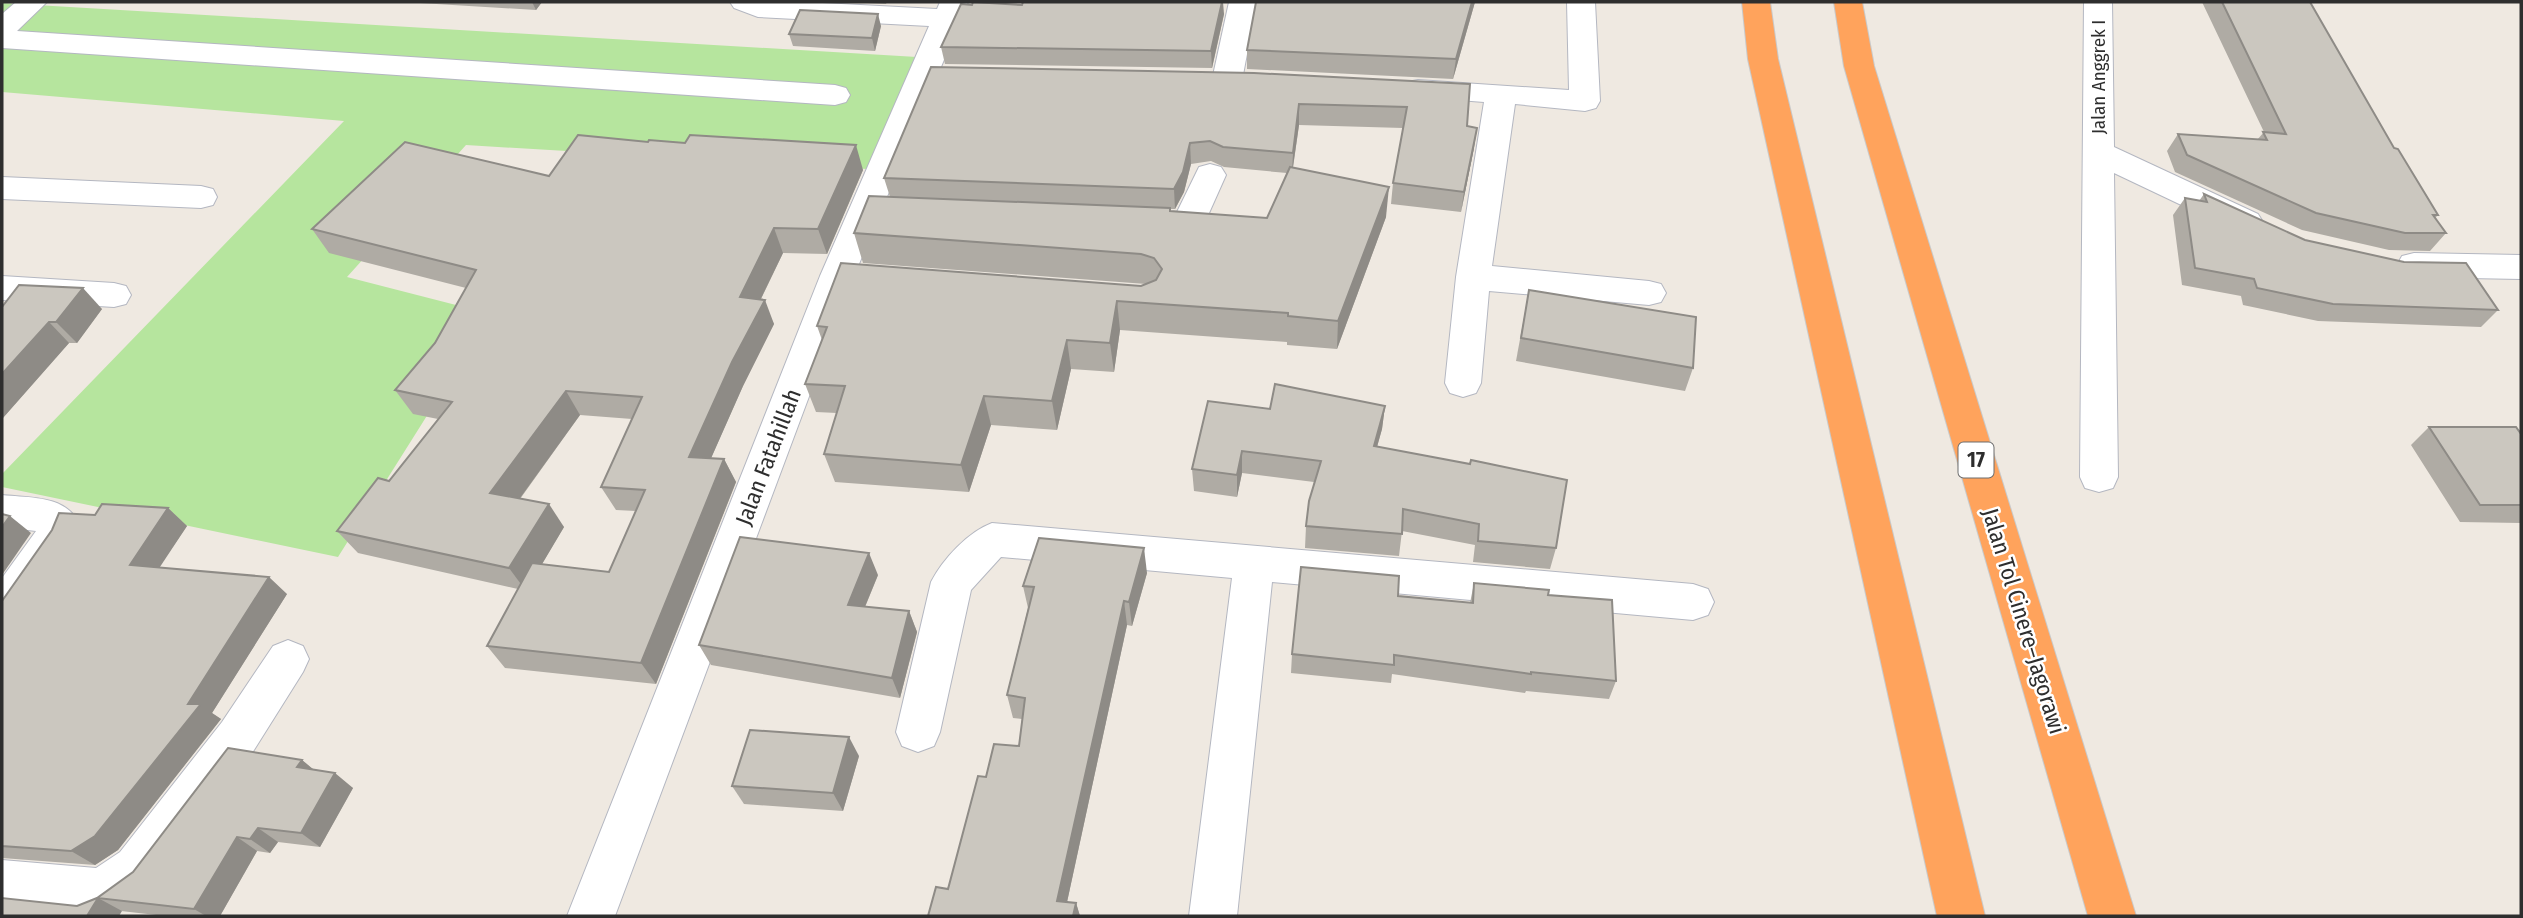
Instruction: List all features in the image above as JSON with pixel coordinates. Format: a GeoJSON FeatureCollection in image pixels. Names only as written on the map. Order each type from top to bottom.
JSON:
{"type":"FeatureCollection","features":[{"type":"Feature","properties":{"kind":"highway"},"geometry":{"type":"LineString","coordinates":[[1756,2],[1763,59],[1961,916]]}},
{"type":"Feature","properties":{"kind":"highway","name":"Jalan Tol Cinere–Jagorawi"},"geometry":{"type":"LineString","coordinates":[[1848,2],[1859,66],[2112,916]]}},
{"type":"Feature","properties":{"kind":"street"},"geometry":{"type":"LineString","coordinates":[[2,29],[33,2]]}},
{"type":"Feature","properties":{"kind":"street"},"geometry":{"type":"LineString","coordinates":[[744,2],[758,8],[951,10]]}},
{"type":"Feature","properties":{"kind":"street"},"geometry":{"type":"LineString","coordinates":[[1227,80],[1242,2]]}},
{"type":"Feature","properties":{"kind":"street"},"geometry":{"type":"LineString","coordinates":[[1391,88],[1500,93],[1585,101],[1581,2]]}},
{"type":"Feature","properties":{"kind":"street","name":"Jalan Anggrek I"},"geometry":{"type":"LineString","coordinates":[[2098,2],[2099,477]]}},
{"type":"Feature","properties":{"kind":"street","name":"Jalan Fatahillah"},"geometry":{"type":"LineString","coordinates":[[591,916],[877,212],[936,76],[951,10]]}},
{"type":"Feature","properties":{"kind":"street"},"geometry":{"type":"LineString","coordinates":[[2,38],[835,95]]}},
{"type":"Feature","properties":{"kind":"street"},"geometry":{"type":"LineString","coordinates":[[1463,383],[1473,277],[1500,93]]}},
{"type":"Feature","properties":{"kind":"street"},"geometry":{"type":"LineString","coordinates":[[2099,153],[2268,232]]}},
{"type":"Feature","properties":{"kind":"street"},"geometry":{"type":"LineString","coordinates":[[1121,223],[1189,223],[1210,175]]}},
{"type":"Feature","properties":{"kind":"street"},"geometry":{"type":"LineString","coordinates":[[2,188],[201,197]]}},
{"type":"Feature","properties":{"kind":"street"},"geometry":{"type":"LineString","coordinates":[[2389,265],[2521,267]]}},
{"type":"Feature","properties":{"kind":"street"},"geometry":{"type":"LineString","coordinates":[[1473,277],[1648,293]]}},
{"type":"Feature","properties":{"kind":"street"},"geometry":{"type":"LineString","coordinates":[[2,288],[114,295]]}},
{"type":"Feature","properties":{"kind":"street"},"geometry":{"type":"LineString","coordinates":[[2,511],[52,517],[60,523],[57,534],[2,611]]}},
{"type":"Feature","properties":{"kind":"street"},"geometry":{"type":"LineString","coordinates":[[918,732],[952,582],[992,540],[1693,602]]}},
{"type":"Feature","properties":{"kind":"street"},"geometry":{"type":"LineString","coordinates":[[1213,916],[1254,562]]}},
{"type":"Feature","properties":{"kind":"street"},"geometry":{"type":"LineString","coordinates":[[2,883],[102,892],[137,868],[237,736],[288,659]]}},
{"type":"Feature","properties":{"kind":"green space"},"geometry":{"type":"Polygon","coordinates":[[[2,3],[917,57],[867,169],[466,145],[347,277],[491,314],[338,557],[2,487],[2,474],[344,121],[2,92],[2,3]]]}},
{"type":"Feature","properties":{"kind":"building"},"geometry":{"type":"Polygon","coordinates":[[[973,2],[1022,5],[1023,2],[1222,2],[1211,51],[941,47],[961,4],[972,5],[973,2]]]}},
{"type":"Feature","properties":{"kind":"building"},"geometry":{"type":"Polygon","coordinates":[[[1256,2],[1472,2],[1456,59],[1247,50],[1256,2]]]}},
{"type":"Feature","properties":{"kind":"building"},"geometry":{"type":"Polygon","coordinates":[[[2222,2],[2310,2],[2394,148],[2398,149],[2438,215],[2433,215],[2446,233],[2405,233],[2316,213],[2187,155],[2178,134],[2267,140],[2263,132],[2286,134],[2222,2]]]}},
{"type":"Feature","properties":{"kind":"building"},"geometry":{"type":"Polygon","coordinates":[[[800,10],[878,14],[872,38],[789,34],[800,10]]]}},
{"type":"Feature","properties":{"kind":"building"},"geometry":{"type":"Polygon","coordinates":[[[931,67],[1254,73],[1470,84],[1467,126],[1477,128],[1464,192],[1393,183],[1407,107],[1299,104],[1293,153],[1223,147],[1210,141],[1190,143],[1183,172],[1174,189],[884,178],[931,67]]]}},
{"type":"Feature","properties":{"kind":"building"},"geometry":{"type":"Polygon","coordinates":[[[578,135],[648,142],[685,143],[690,135],[856,145],[818,229],[774,228],[740,297],[765,300],[732,362],[689,457],[724,459],[641,663],[487,646],[532,563],[609,572],[645,490],[601,487],[642,397],[566,391],[490,493],[549,504],[509,568],[337,531],[378,478],[389,481],[452,402],[395,390],[435,343],[476,270],[312,229],[405,142],[549,176],[578,135]]]}},
{"type":"Feature","properties":{"kind":"building"},"geometry":{"type":"Polygon","coordinates":[[[1290,167],[1389,187],[1338,321],[1288,316],[1288,313],[1117,301],[1110,343],[1067,340],[1052,401],[984,396],[961,465],[824,454],[845,386],[805,384],[827,327],[817,326],[841,263],[1141,286],[1156,280],[1162,269],[1154,258],[1141,254],[854,233],[869,196],[1170,208],[1170,211],[1267,218],[1290,167]]]}},
{"type":"Feature","properties":{"kind":"building"},"geometry":{"type":"Polygon","coordinates":[[[2204,194],[2305,240],[2404,262],[2466,263],[2498,310],[2333,304],[2257,288],[2254,279],[2195,268],[2185,198],[2207,202],[2204,194]]]}},
{"type":"Feature","properties":{"kind":"building"},"geometry":{"type":"Polygon","coordinates":[[[19,285],[83,288],[56,322],[49,322],[2,374],[2,307],[19,285]]]}},
{"type":"Feature","properties":{"kind":"building"},"geometry":{"type":"Polygon","coordinates":[[[1529,290],[1696,317],[1693,368],[1521,338],[1529,290]]]}},
{"type":"Feature","properties":{"kind":"building"},"geometry":{"type":"Polygon","coordinates":[[[1275,384],[1385,406],[1374,446],[1470,464],[1471,460],[1567,480],[1556,548],[1478,541],[1479,524],[1403,509],[1402,534],[1306,526],[1309,501],[1321,461],[1242,451],[1237,475],[1192,469],[1208,401],[1270,409],[1275,384]]]}},
{"type":"Feature","properties":{"kind":"building"},"geometry":{"type":"Polygon","coordinates":[[[2429,427],[2516,427],[2521,434],[2521,505],[2480,505],[2429,427]]]}},
{"type":"Feature","properties":{"kind":"building"},"geometry":{"type":"Polygon","coordinates":[[[102,504],[168,508],[130,565],[269,577],[188,704],[201,704],[95,836],[71,851],[2,846],[2,601],[52,530],[59,513],[95,515],[102,504]]]}},
{"type":"Feature","properties":{"kind":"building"},"geometry":{"type":"Polygon","coordinates":[[[2,514],[10,516],[2,527],[2,514]]]}},
{"type":"Feature","properties":{"kind":"building"},"geometry":{"type":"Polygon","coordinates":[[[740,537],[869,553],[848,605],[909,611],[892,678],[699,645],[740,537]]]}},
{"type":"Feature","properties":{"kind":"building"},"geometry":{"type":"Polygon","coordinates":[[[1039,538],[1144,548],[1129,602],[1124,601],[1057,901],[1076,903],[1073,916],[928,916],[936,887],[948,889],[978,776],[986,777],[994,744],[1019,746],[1025,698],[1007,695],[1034,587],[1023,586],[1039,538]]]}},
{"type":"Feature","properties":{"kind":"building"},"geometry":{"type":"Polygon","coordinates":[[[1301,567],[1399,576],[1398,596],[1473,603],[1474,583],[1549,590],[1548,595],[1612,600],[1616,681],[1531,674],[1394,655],[1394,665],[1292,654],[1301,567]]]}},
{"type":"Feature","properties":{"kind":"building"},"geometry":{"type":"Polygon","coordinates":[[[750,730],[849,737],[833,793],[732,786],[750,730]]]}},
{"type":"Feature","properties":{"kind":"building"},"geometry":{"type":"Polygon","coordinates":[[[228,748],[302,760],[297,767],[335,773],[301,833],[258,828],[250,839],[237,837],[194,909],[98,898],[87,916],[2,916],[2,898],[77,906],[97,898],[133,872],[228,748]]]}}]}
